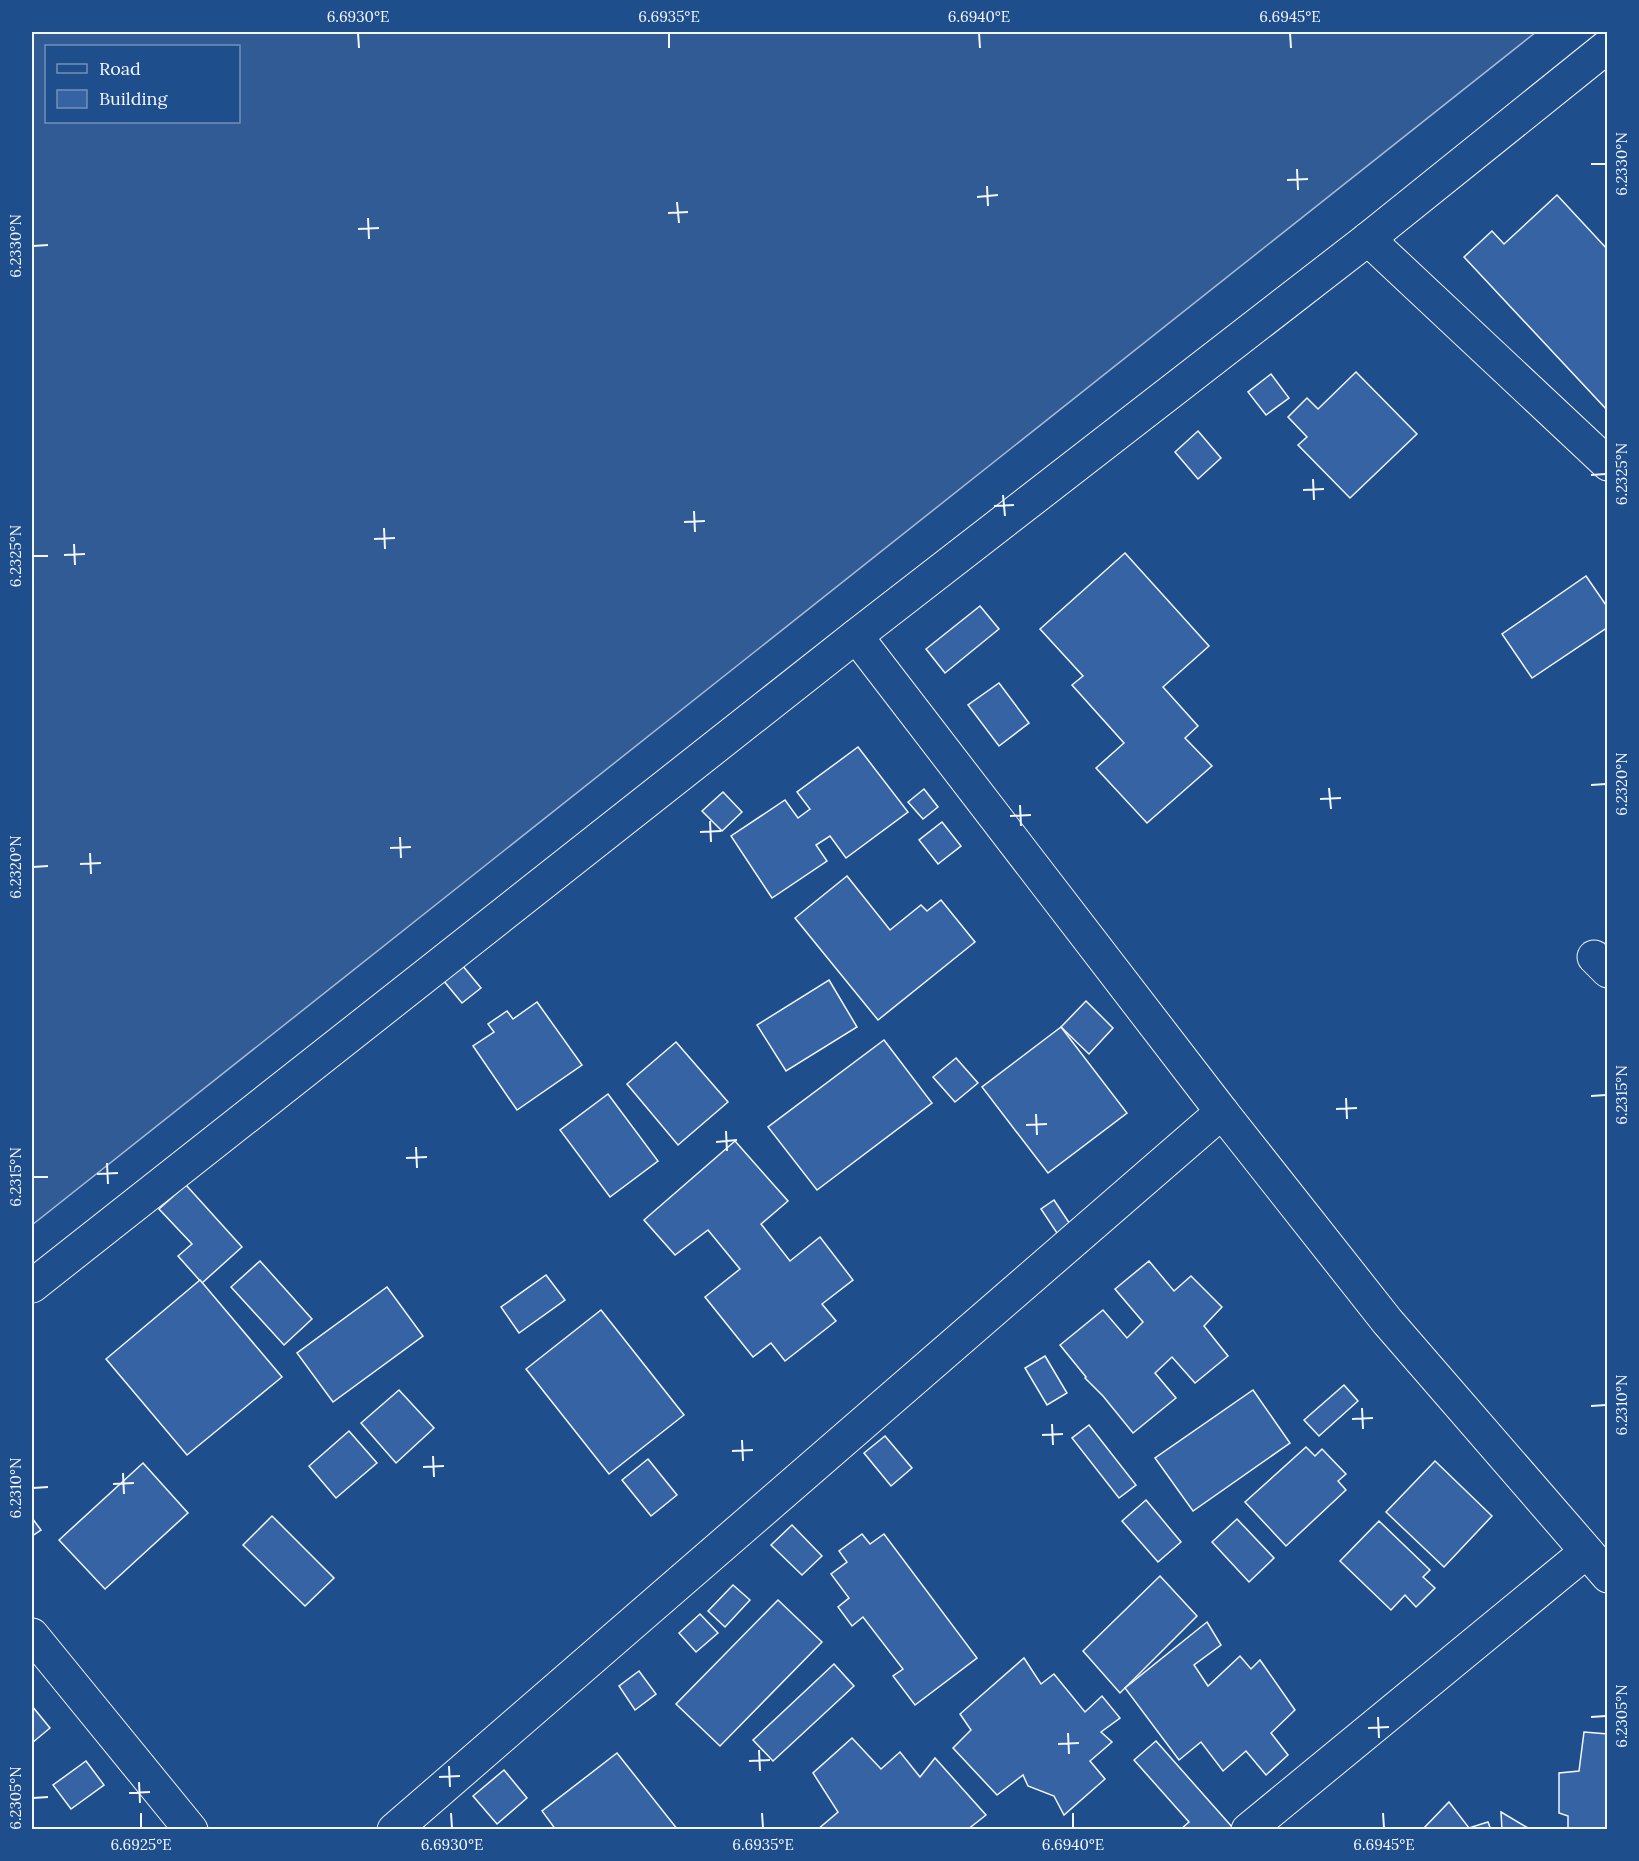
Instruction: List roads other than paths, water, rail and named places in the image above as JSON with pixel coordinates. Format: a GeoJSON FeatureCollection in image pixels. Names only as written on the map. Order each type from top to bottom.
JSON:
{"type":"FeatureCollection","features":[{"type":"Feature","properties":{"kind":"street"},"geometry":{"type":"LineString","coordinates":[[32,1286],[856,636],[1368,239],[1608,46]]}},
{"type":"Feature","properties":{"kind":"street"},"geometry":{"type":"LineString","coordinates":[[1368,239],[1608,464]]}},
{"type":"Feature","properties":{"kind":"street"},"geometry":{"type":"LineString","coordinates":[[856,636],[1222,1112],[1387,1321],[1608,1576]]}},
{"type":"Feature","properties":{"kind":"street"},"geometry":{"type":"LineString","coordinates":[[394,1830],[1222,1112]]}},
{"type":"Feature","properties":{"kind":"street"},"geometry":{"type":"LineString","coordinates":[[1248,1830],[1586,1552]]}},
{"type":"Feature","properties":{"kind":"street"},"geometry":{"type":"LineString","coordinates":[[32,1635],[191,1830]]}}]}
